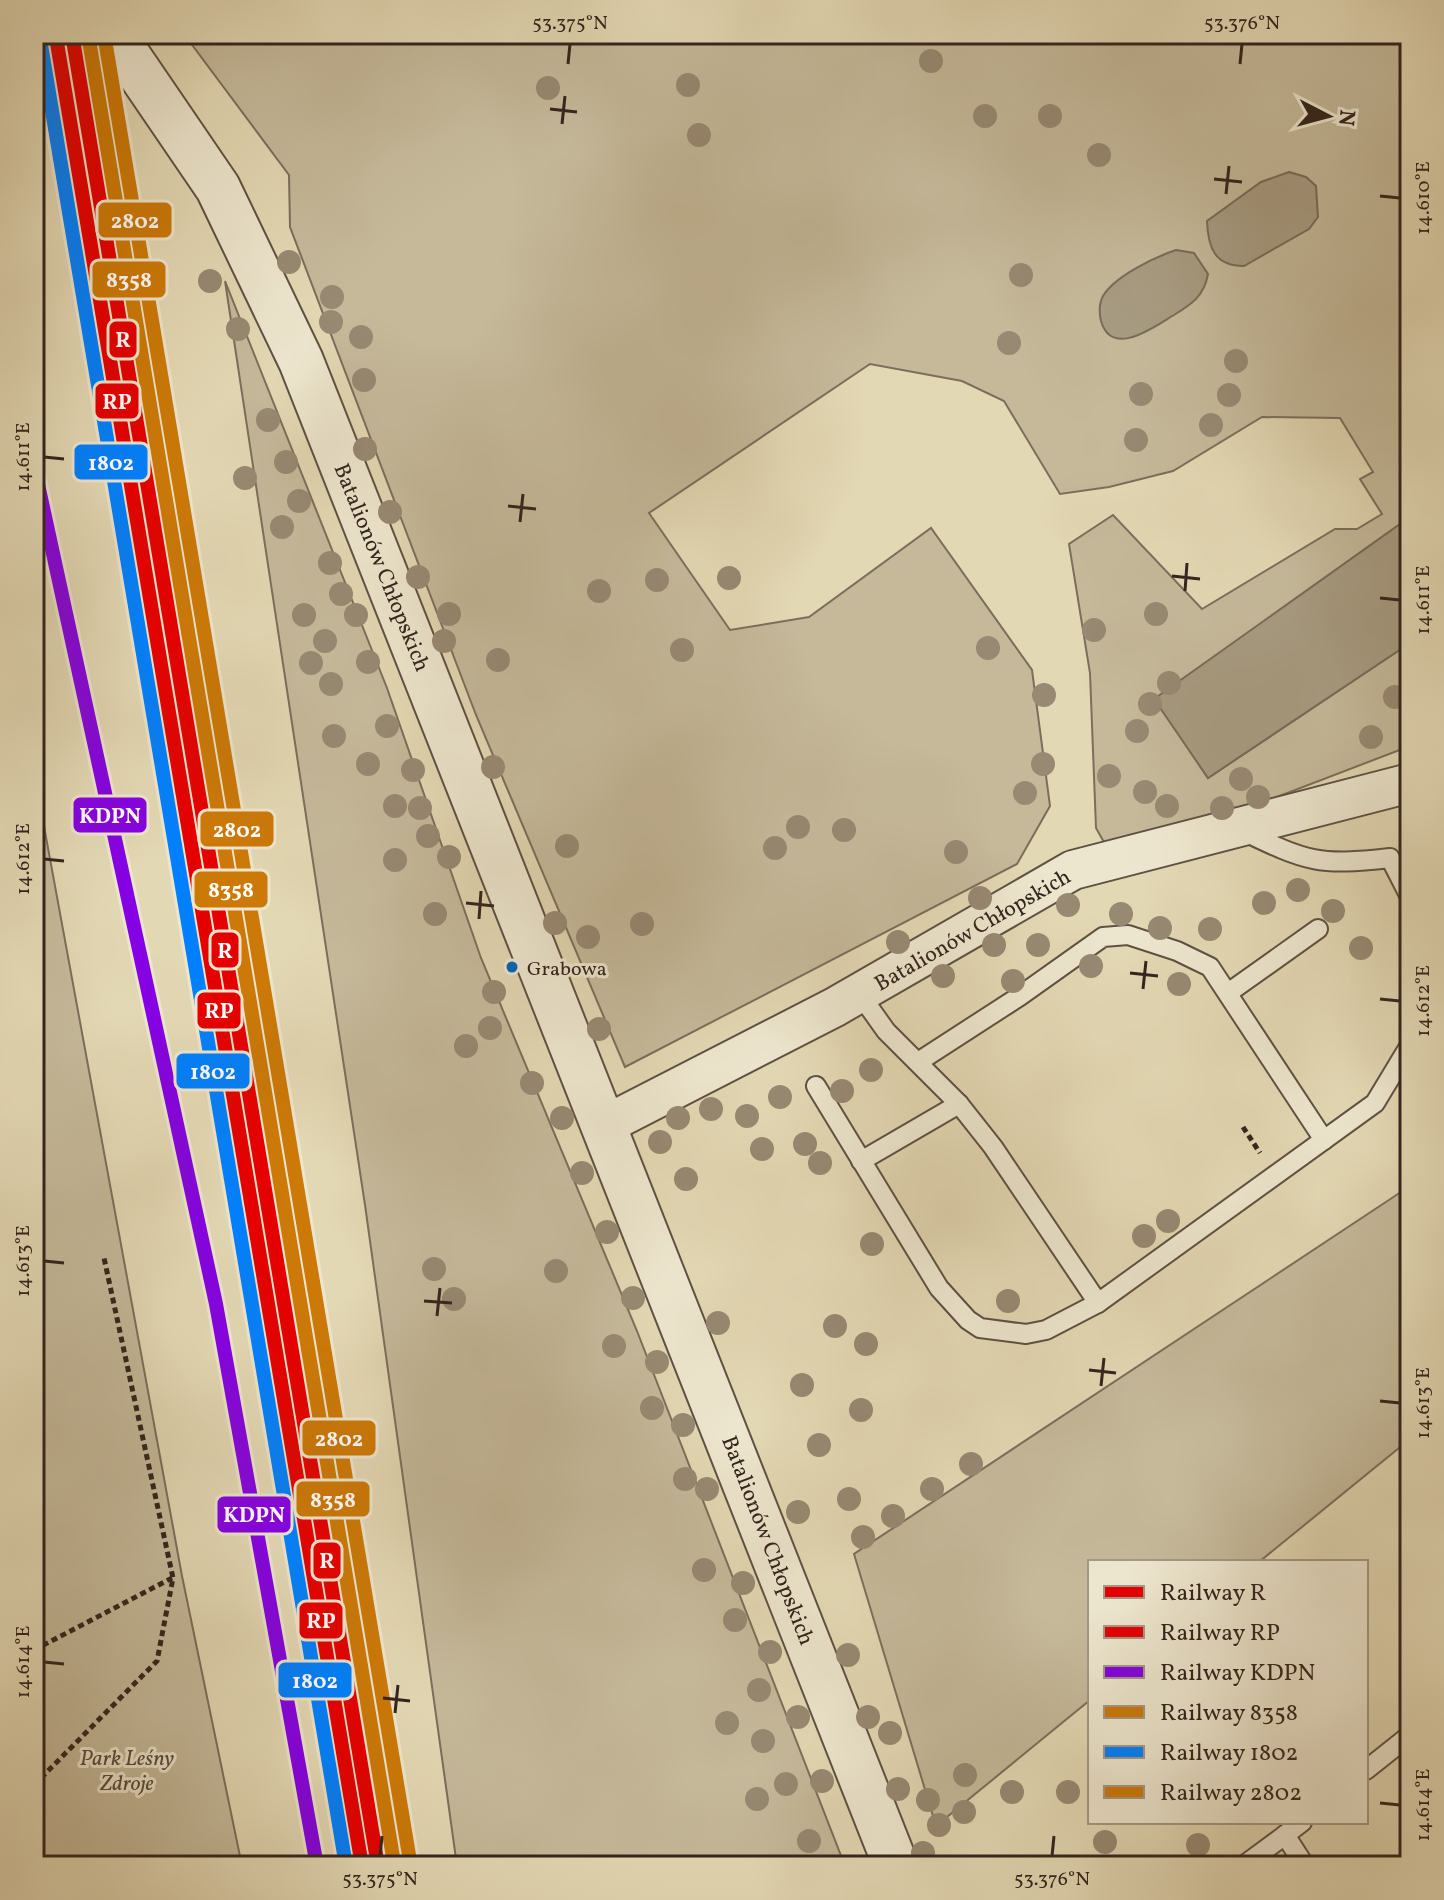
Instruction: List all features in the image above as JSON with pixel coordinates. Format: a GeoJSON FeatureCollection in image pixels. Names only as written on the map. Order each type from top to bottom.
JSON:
{"type":"FeatureCollection","features":[{"type":"Feature","properties":{"kind":"street","name":"Batalionów Chłopskich"},"geometry":{"type":"LineString","coordinates":[[113,34],[218,188],[275,302],[605,1125],[896,1866]]}},
{"type":"Feature","properties":{"kind":"street","name":"Batalionów Chłopskich"},"geometry":{"type":"LineString","coordinates":[[605,1125],[859,993],[1073,870],[1410,783]]}},
{"type":"Feature","properties":{"kind":"lane"},"geometry":{"type":"LineString","coordinates":[[1238,828],[1311,861],[1336,864],[1390,858],[1410,897]]}},
{"type":"Feature","properties":{"kind":"lane"},"geometry":{"type":"LineString","coordinates":[[1228,993],[1318,929]]}},
{"type":"Feature","properties":{"kind":"lane"},"geometry":{"type":"LineString","coordinates":[[918,1062],[1020,996],[1103,937],[1128,935],[1189,956],[1210,967],[1324,1140]]}},
{"type":"Feature","properties":{"kind":"lane"},"geometry":{"type":"LineString","coordinates":[[859,993],[886,1031],[959,1104],[993,1147],[1098,1303]]}},
{"type":"Feature","properties":{"kind":"lane"},"geometry":{"type":"LineString","coordinates":[[816,1086],[953,1308],[980,1328],[1026,1334],[1046,1330],[1098,1303],[1375,1103],[1410,1045]]}},
{"type":"Feature","properties":{"kind":"lane"},"geometry":{"type":"LineString","coordinates":[[861,1161],[959,1104]]}},
{"type":"Feature","properties":{"kind":"lane"},"geometry":{"type":"LineString","coordinates":[[1368,1768],[1410,1735]]}},
{"type":"Feature","properties":{"kind":"lane"},"geometry":{"type":"LineString","coordinates":[[1243,1866],[1299,1824]]}},
{"type":"Feature","properties":{"kind":"lane"},"geometry":{"type":"LineString","coordinates":[[1285,1835],[1305,1866]]}},
{"type":"Feature","properties":{"kind":"path"},"geometry":{"type":"LineString","coordinates":[[34,1785],[157,1661],[173,1578],[104,1258]]}},
{"type":"Feature","properties":{"kind":"path"},"geometry":{"type":"LineString","coordinates":[[34,1650],[173,1578]]}},
{"type":"Feature","properties":{"kind":"green space"},"geometry":{"type":"Polygon","coordinates":[[[184,34],[1410,34],[1410,517],[1155,699],[1208,778],[1410,643],[1410,746],[1243,810],[1105,844],[1096,828],[1090,673],[1069,544],[1113,515],[1202,609],[1335,529],[1357,529],[1382,514],[1360,479],[1373,472],[1340,418],[1262,417],[1173,471],[1109,487],[1060,494],[1004,401],[962,381],[870,364],[649,513],[730,630],[809,617],[931,528],[1032,670],[1050,806],[1017,864],[625,1067],[476,715],[290,227],[289,175],[184,34]]]}},
{"type":"Feature","properties":{"kind":"green space"},"geometry":{"type":"Polygon","coordinates":[[[225,281],[387,688],[481,958],[637,1331],[845,1866],[457,1866],[365,1205],[225,281]]]}},
{"type":"Feature","properties":{"kind":"green space","name":"Park Leśny Zdroje"},"geometry":{"type":"Polygon","coordinates":[[[34,772],[182,1576],[242,1866],[34,1866],[34,772]]]}},
{"type":"Feature","properties":{"kind":"green space"},"geometry":{"type":"Polygon","coordinates":[[[1410,1186],[1410,1439],[1261,1560],[1088,1560],[1088,1702],[936,1826],[854,1554],[1410,1186]]]}},
{"type":"Feature","properties":{"kind":"shaded area"},"geometry":{"type":"Polygon","coordinates":[[[1289,172],[1306,177],[1316,186],[1318,217],[1309,229],[1244,266],[1219,259],[1211,247],[1207,221],[1261,182],[1289,172]]]}},
{"type":"Feature","properties":{"kind":"shaded area"},"geometry":{"type":"Polygon","coordinates":[[[1176,250],[1194,253],[1208,274],[1204,288],[1186,307],[1145,332],[1124,339],[1114,338],[1101,321],[1103,296],[1136,268],[1176,250]]]}},
{"type":"Feature","properties":{"kind":"shaded area"},"geometry":{"type":"Polygon","coordinates":[[[1410,517],[1410,643],[1208,778],[1154,699],[1410,517]]]}},
{"type":"Feature","properties":{"kind":"rail line","name":"R"},"geometry":{"type":"LineString","coordinates":[[72,34],[378,1866]]}},
{"type":"Feature","properties":{"kind":"rail line","name":"8358"},"geometry":{"type":"LineString","coordinates":[[88,34],[394,1863]]}},
{"type":"Feature","properties":{"kind":"rail line","name":"2802"},"geometry":{"type":"LineString","coordinates":[[104,34],[410,1861]]}},
{"type":"Feature","properties":{"kind":"rail line","name":"RP"},"geometry":{"type":"LineString","coordinates":[[56,37],[362,1866]]}},
{"type":"Feature","properties":{"kind":"rail line","name":"1802"},"geometry":{"type":"LineString","coordinates":[[40,39],[346,1866]]}},
{"type":"Feature","properties":{"kind":"rail line","name":"KDPN"},"geometry":{"type":"LineString","coordinates":[[34,466],[216,1304],[317,1866]]}},
{"type":"Feature","properties":{"kind":"place","name":"Grabowa"},"geometry":{"type":"Point","coordinates":[512,967]}}]}
